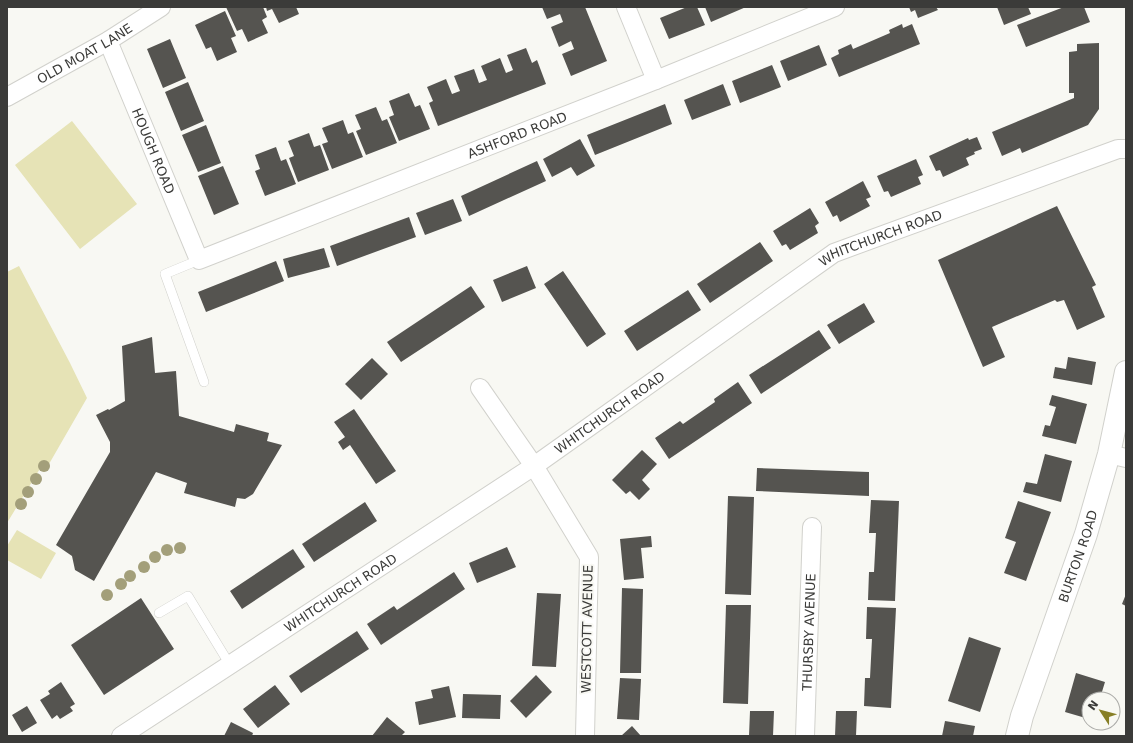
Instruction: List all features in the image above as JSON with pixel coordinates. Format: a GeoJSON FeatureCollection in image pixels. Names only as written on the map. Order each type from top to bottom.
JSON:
{"type":"FeatureCollection","features":[{"type":"Feature","properties":{"kind":"street"},"geometry":{"type":"LineString","coordinates":[[626,7],[656,80]]}},
{"type":"Feature","properties":{"kind":"street","name":"ASHFORD ROAD"},"geometry":{"type":"LineString","coordinates":[[199,260],[656,80],[835,7]]}},
{"type":"Feature","properties":{"kind":"street","name":"OLD MOAT LANE"},"geometry":{"type":"LineString","coordinates":[[9,91],[108,41],[154,9]]}},
{"type":"Feature","properties":{"kind":"street","name":"HOUGH ROAD"},"geometry":{"type":"LineString","coordinates":[[108,41],[199,260]]}},
{"type":"Feature","properties":{"kind":"street","name":"WHITCHURCH ROAD"},"geometry":{"type":"LineString","coordinates":[[121,736],[143,730],[230,665],[534,466],[834,252],[1118,149],[1126,149]]}},
{"type":"Feature","properties":{"kind":"street","name":"BURTON ROAD"},"geometry":{"type":"LineString","coordinates":[[1017,736],[1022,716],[1086,534],[1118,456],[1126,372]]}},
{"type":"Feature","properties":{"kind":"street","name":"WESTCOTT AVENUE"},"geometry":{"type":"LineString","coordinates":[[480,388],[534,466],[589,557],[585,736]]}},
{"type":"Feature","properties":{"kind":"street","name":"THURSBY AVENUE"},"geometry":{"type":"LineString","coordinates":[[805,736],[812,527]]}},
{"type":"Feature","properties":{"kind":"lane"},"geometry":{"type":"LineString","coordinates":[[199,260],[165,274],[204,382]]}},
{"type":"Feature","properties":{"kind":"lane"},"geometry":{"type":"LineString","coordinates":[[159,613],[188,596],[230,665]]}},
{"type":"Feature","properties":{"kind":"shaded area"},"geometry":{"type":"Polygon","coordinates":[[[72,121],[137,204],[80,249],[15,165],[72,121]]]}},
{"type":"Feature","properties":{"kind":"shaded area"},"geometry":{"type":"Polygon","coordinates":[[[19,266],[87,398],[49,464],[44,462],[7,523],[7,272],[19,266]]]}},
{"type":"Feature","properties":{"kind":"shaded area"},"geometry":{"type":"Polygon","coordinates":[[[17,530],[56,553],[41,579],[7,560],[7,546],[17,530]]]}},
{"type":"Feature","properties":{"kind":"building"},"geometry":{"type":"Polygon","coordinates":[[[226,7],[263,7],[267,17],[262,20],[268,33],[248,42],[242,29],[237,31],[226,7]]]}},
{"type":"Feature","properties":{"kind":"building"},"geometry":{"type":"Polygon","coordinates":[[[266,7],[296,7],[299,14],[279,23],[272,9],[267,11],[266,7]]]}},
{"type":"Feature","properties":{"kind":"building"},"geometry":{"type":"Polygon","coordinates":[[[542,7],[585,7],[607,61],[571,76],[562,54],[574,49],[571,41],[559,47],[551,27],[563,22],[560,14],[547,19],[542,7]]]}},
{"type":"Feature","properties":{"kind":"building"},"geometry":{"type":"Polygon","coordinates":[[[687,7],[697,7],[705,25],[669,39],[660,18],[687,7]]]}},
{"type":"Feature","properties":{"kind":"building"},"geometry":{"type":"Polygon","coordinates":[[[705,7],[746,7],[711,22],[705,7]]]}},
{"type":"Feature","properties":{"kind":"building"},"geometry":{"type":"Polygon","coordinates":[[[909,7],[936,7],[938,10],[918,18],[915,10],[911,12],[909,7]]]}},
{"type":"Feature","properties":{"kind":"building"},"geometry":{"type":"Polygon","coordinates":[[[997,7],[1028,7],[1031,14],[1004,25],[997,7]]]}},
{"type":"Feature","properties":{"kind":"building"},"geometry":{"type":"Polygon","coordinates":[[[1064,7],[1084,7],[1090,22],[1026,47],[1017,25],[1064,7]]]}},
{"type":"Feature","properties":{"kind":"building"},"geometry":{"type":"Polygon","coordinates":[[[225,11],[236,36],[231,38],[237,52],[217,61],[211,47],[206,49],[195,25],[225,11]]]}},
{"type":"Feature","properties":{"kind":"building"},"geometry":{"type":"Polygon","coordinates":[[[902,24],[903,28],[912,24],[920,44],[839,77],[831,58],[839,54],[838,50],[851,44],[853,49],[890,33],[889,30],[902,24]]]}},
{"type":"Feature","properties":{"kind":"building"},"geometry":{"type":"Polygon","coordinates":[[[170,39],[186,78],[163,88],[147,49],[170,39]]]}},
{"type":"Feature","properties":{"kind":"building"},"geometry":{"type":"Polygon","coordinates":[[[1099,43],[1099,109],[1088,125],[1022,153],[1020,148],[1002,156],[992,132],[1074,98],[1074,93],[1069,93],[1069,52],[1077,51],[1077,44],[1099,43]]]}},
{"type":"Feature","properties":{"kind":"building"},"geometry":{"type":"Polygon","coordinates":[[[819,45],[827,65],[788,81],[780,61],[819,45]]]}},
{"type":"Feature","properties":{"kind":"building"},"geometry":{"type":"Polygon","coordinates":[[[526,48],[532,63],[537,60],[546,84],[438,126],[429,103],[433,101],[427,87],[446,79],[452,94],[460,91],[454,76],[474,69],[479,83],[487,80],[481,66],[500,58],[506,73],[513,70],[507,55],[526,48]]]}},
{"type":"Feature","properties":{"kind":"building"},"geometry":{"type":"Polygon","coordinates":[[[772,65],[781,87],[740,103],[732,81],[772,65]]]}},
{"type":"Feature","properties":{"kind":"building"},"geometry":{"type":"Polygon","coordinates":[[[188,82],[204,121],[181,131],[165,92],[188,82]]]}},
{"type":"Feature","properties":{"kind":"building"},"geometry":{"type":"Polygon","coordinates":[[[723,84],[731,105],[692,120],[684,100],[723,84]]]}},
{"type":"Feature","properties":{"kind":"building"},"geometry":{"type":"Polygon","coordinates":[[[409,93],[415,107],[420,105],[430,129],[399,141],[389,117],[394,115],[389,101],[409,93]]]}},
{"type":"Feature","properties":{"kind":"building"},"geometry":{"type":"Polygon","coordinates":[[[665,104],[672,124],[595,155],[587,135],[665,104]]]}},
{"type":"Feature","properties":{"kind":"building"},"geometry":{"type":"Polygon","coordinates":[[[376,107],[382,121],[387,119],[397,143],[366,155],[356,131],[361,129],[355,115],[376,107]]]}},
{"type":"Feature","properties":{"kind":"building"},"geometry":{"type":"Polygon","coordinates":[[[343,120],[348,134],[353,132],[363,157],[332,169],[322,144],[328,142],[322,128],[343,120]]]}},
{"type":"Feature","properties":{"kind":"building"},"geometry":{"type":"Polygon","coordinates":[[[206,125],[221,163],[198,172],[182,135],[206,125]]]}},
{"type":"Feature","properties":{"kind":"building"},"geometry":{"type":"Polygon","coordinates":[[[309,133],[314,147],[320,145],[329,170],[298,182],[289,158],[294,156],[288,141],[309,133]]]}},
{"type":"Feature","properties":{"kind":"building"},"geometry":{"type":"Polygon","coordinates":[[[977,137],[982,149],[974,152],[975,154],[966,158],[969,165],[943,177],[940,170],[936,171],[929,156],[968,138],[969,140],[977,137]]]}},
{"type":"Feature","properties":{"kind":"building"},"geometry":{"type":"Polygon","coordinates":[[[580,139],[595,166],[577,176],[571,167],[552,177],[543,159],[580,139]]]}},
{"type":"Feature","properties":{"kind":"building"},"geometry":{"type":"Polygon","coordinates":[[[276,147],[281,161],[286,159],[296,184],[265,196],[255,171],[260,169],[255,155],[276,147]]]}},
{"type":"Feature","properties":{"kind":"building"},"geometry":{"type":"Polygon","coordinates":[[[916,159],[923,175],[918,177],[921,184],[891,197],[888,191],[884,192],[877,176],[916,159]]]}},
{"type":"Feature","properties":{"kind":"building"},"geometry":{"type":"Polygon","coordinates":[[[537,161],[546,181],[469,216],[461,196],[537,161]]]}},
{"type":"Feature","properties":{"kind":"building"},"geometry":{"type":"Polygon","coordinates":[[[223,166],[239,204],[214,215],[198,176],[223,166]]]}},
{"type":"Feature","properties":{"kind":"building"},"geometry":{"type":"Polygon","coordinates":[[[863,181],[871,197],[866,199],[870,206],[840,222],[837,215],[833,217],[825,202],[863,181]]]}},
{"type":"Feature","properties":{"kind":"building"},"geometry":{"type":"Polygon","coordinates":[[[453,199],[462,221],[425,235],[416,213],[453,199]]]}},
{"type":"Feature","properties":{"kind":"building"},"geometry":{"type":"Polygon","coordinates":[[[1057,206],[1096,285],[1092,287],[1105,317],[1077,330],[1064,300],[1057,302],[1055,300],[992,327],[1005,357],[983,367],[938,260],[1057,206]]]}},
{"type":"Feature","properties":{"kind":"building"},"geometry":{"type":"Polygon","coordinates":[[[810,208],[819,223],[815,226],[818,233],[790,250],[786,244],[782,246],[773,231],[810,208]]]}},
{"type":"Feature","properties":{"kind":"building"},"geometry":{"type":"Polygon","coordinates":[[[409,217],[416,237],[337,266],[330,246],[409,217]]]}},
{"type":"Feature","properties":{"kind":"building"},"geometry":{"type":"Polygon","coordinates":[[[760,242],[773,261],[710,303],[697,284],[760,242]]]}},
{"type":"Feature","properties":{"kind":"building"},"geometry":{"type":"Polygon","coordinates":[[[324,248],[330,267],[288,278],[283,259],[324,248]]]}},
{"type":"Feature","properties":{"kind":"building"},"geometry":{"type":"Polygon","coordinates":[[[276,261],[284,281],[206,312],[198,292],[276,261]]]}},
{"type":"Feature","properties":{"kind":"building"},"geometry":{"type":"Polygon","coordinates":[[[527,266],[536,288],[502,302],[493,280],[527,266]]]}},
{"type":"Feature","properties":{"kind":"building"},"geometry":{"type":"Polygon","coordinates":[[[563,271],[606,334],[587,347],[544,284],[563,271]]]}},
{"type":"Feature","properties":{"kind":"building"},"geometry":{"type":"Polygon","coordinates":[[[471,286],[485,307],[401,362],[387,342],[471,286]]]}},
{"type":"Feature","properties":{"kind":"building"},"geometry":{"type":"Polygon","coordinates":[[[688,290],[701,310],[637,351],[624,331],[688,290]]]}},
{"type":"Feature","properties":{"kind":"building"},"geometry":{"type":"Polygon","coordinates":[[[864,303],[875,322],[839,344],[827,325],[864,303]]]}},
{"type":"Feature","properties":{"kind":"building"},"geometry":{"type":"Polygon","coordinates":[[[819,330],[831,348],[761,394],[749,375],[819,330]]]}},
{"type":"Feature","properties":{"kind":"building"},"geometry":{"type":"Polygon","coordinates":[[[152,337],[155,373],[176,371],[179,416],[234,432],[236,424],[269,433],[267,441],[282,445],[253,494],[245,499],[237,498],[235,507],[184,493],[187,483],[156,472],[94,581],[75,570],[72,556],[56,545],[110,452],[110,442],[96,415],[125,401],[122,346],[152,337]]]}},
{"type":"Feature","properties":{"kind":"building"},"geometry":{"type":"Polygon","coordinates":[[[1068,357],[1096,362],[1092,385],[1053,378],[1055,367],[1066,369],[1068,357]]]}},
{"type":"Feature","properties":{"kind":"building"},"geometry":{"type":"Polygon","coordinates":[[[372,358],[388,374],[361,400],[345,384],[372,358]]]}},
{"type":"Feature","properties":{"kind":"building"},"geometry":{"type":"Polygon","coordinates":[[[738,382],[752,403],[669,459],[655,438],[680,421],[683,424],[715,402],[714,399],[738,382]]]}},
{"type":"Feature","properties":{"kind":"building"},"geometry":{"type":"Polygon","coordinates":[[[1052,395],[1087,404],[1076,444],[1042,436],[1045,425],[1050,426],[1056,407],[1049,405],[1052,395]]]}},
{"type":"Feature","properties":{"kind":"building"},"geometry":{"type":"Polygon","coordinates":[[[354,409],[396,471],[376,484],[350,445],[343,450],[338,442],[345,437],[334,422],[354,409]]]}},
{"type":"Feature","properties":{"kind":"building"},"geometry":{"type":"Polygon","coordinates":[[[642,450],[657,464],[642,480],[650,489],[639,500],[630,491],[626,494],[612,480],[642,450]]]}},
{"type":"Feature","properties":{"kind":"building"},"geometry":{"type":"Polygon","coordinates":[[[1045,454],[1072,461],[1061,502],[1023,492],[1026,482],[1037,484],[1045,454]]]}},
{"type":"Feature","properties":{"kind":"building"},"geometry":{"type":"Polygon","coordinates":[[[757,468],[869,472],[869,496],[756,491],[757,468]]]}},
{"type":"Feature","properties":{"kind":"building"},"geometry":{"type":"Polygon","coordinates":[[[728,496],[754,497],[751,595],[725,594],[728,496]]]}},
{"type":"Feature","properties":{"kind":"building"},"geometry":{"type":"Polygon","coordinates":[[[871,500],[899,501],[895,601],[868,600],[869,572],[874,572],[876,533],[869,533],[871,500]]]}},
{"type":"Feature","properties":{"kind":"building"},"geometry":{"type":"Polygon","coordinates":[[[1018,501],[1051,512],[1026,581],[1004,573],[1016,542],[1005,538],[1018,501]]]}},
{"type":"Feature","properties":{"kind":"building"},"geometry":{"type":"Polygon","coordinates":[[[365,502],[377,521],[314,562],[302,544],[365,502]]]}},
{"type":"Feature","properties":{"kind":"building"},"geometry":{"type":"Polygon","coordinates":[[[651,536],[652,547],[641,548],[644,578],[624,580],[620,539],[651,536]]]}},
{"type":"Feature","properties":{"kind":"building"},"geometry":{"type":"Polygon","coordinates":[[[507,547],[516,567],[477,583],[469,563],[507,547]]]}},
{"type":"Feature","properties":{"kind":"building"},"geometry":{"type":"Polygon","coordinates":[[[293,549],[305,567],[242,609],[230,591],[293,549]]]}},
{"type":"Feature","properties":{"kind":"building"},"geometry":{"type":"Polygon","coordinates":[[[454,572],[465,589],[381,645],[367,624],[394,606],[397,610],[454,572]]]}},
{"type":"Feature","properties":{"kind":"building"},"geometry":{"type":"Polygon","coordinates":[[[622,588],[643,589],[641,673],[620,673],[622,588]]]}},
{"type":"Feature","properties":{"kind":"building"},"geometry":{"type":"Polygon","coordinates":[[[537,593],[561,594],[556,667],[532,666],[537,593]]]}},
{"type":"Feature","properties":{"kind":"building"},"geometry":{"type":"Polygon","coordinates":[[[1126,594],[1126,606],[1122,604],[1126,594]]]}},
{"type":"Feature","properties":{"kind":"building"},"geometry":{"type":"Polygon","coordinates":[[[141,598],[174,649],[104,695],[71,645],[141,598]]]}},
{"type":"Feature","properties":{"kind":"building"},"geometry":{"type":"Polygon","coordinates":[[[726,605],[751,605],[748,704],[723,703],[726,605]]]}},
{"type":"Feature","properties":{"kind":"building"},"geometry":{"type":"Polygon","coordinates":[[[867,607],[896,608],[891,708],[864,706],[865,678],[870,678],[872,639],[866,639],[867,607]]]}},
{"type":"Feature","properties":{"kind":"building"},"geometry":{"type":"Polygon","coordinates":[[[357,631],[369,649],[301,693],[289,676],[357,631]]]}},
{"type":"Feature","properties":{"kind":"building"},"geometry":{"type":"Polygon","coordinates":[[[969,637],[1001,648],[980,712],[948,701],[969,637]]]}},
{"type":"Feature","properties":{"kind":"building"},"geometry":{"type":"Polygon","coordinates":[[[1076,673],[1105,682],[1102,691],[1081,691],[1081,717],[1065,712],[1076,673]]]}},
{"type":"Feature","properties":{"kind":"building"},"geometry":{"type":"Polygon","coordinates":[[[536,675],[552,692],[526,718],[510,701],[536,675]]]}},
{"type":"Feature","properties":{"kind":"building"},"geometry":{"type":"Polygon","coordinates":[[[620,678],[641,679],[639,720],[617,719],[620,678]]]}},
{"type":"Feature","properties":{"kind":"building"},"geometry":{"type":"Polygon","coordinates":[[[61,682],[75,704],[70,707],[73,711],[60,719],[57,715],[52,719],[40,700],[50,694],[48,691],[61,682]]]}},
{"type":"Feature","properties":{"kind":"building"},"geometry":{"type":"Polygon","coordinates":[[[275,685],[290,704],[258,728],[243,709],[275,685]]]}},
{"type":"Feature","properties":{"kind":"building"},"geometry":{"type":"Polygon","coordinates":[[[449,686],[456,717],[419,725],[415,702],[433,698],[431,690],[449,686]]]}},
{"type":"Feature","properties":{"kind":"building"},"geometry":{"type":"Polygon","coordinates":[[[463,694],[501,695],[500,719],[462,718],[463,694]]]}},
{"type":"Feature","properties":{"kind":"building"},"geometry":{"type":"Polygon","coordinates":[[[27,706],[37,723],[22,732],[12,715],[27,706]]]}},
{"type":"Feature","properties":{"kind":"building"},"geometry":{"type":"Polygon","coordinates":[[[750,711],[774,711],[773,736],[749,736],[750,711]]]}},
{"type":"Feature","properties":{"kind":"building"},"geometry":{"type":"Polygon","coordinates":[[[836,711],[857,711],[856,736],[835,736],[836,711]]]}},
{"type":"Feature","properties":{"kind":"building"},"geometry":{"type":"Polygon","coordinates":[[[387,717],[405,732],[401,736],[372,736],[387,717]]]}},
{"type":"Feature","properties":{"kind":"building"},"geometry":{"type":"Polygon","coordinates":[[[945,721],[975,726],[973,736],[942,736],[945,721]]]}},
{"type":"Feature","properties":{"kind":"building"},"geometry":{"type":"Polygon","coordinates":[[[231,722],[253,733],[252,736],[224,736],[231,722]]]}},
{"type":"Feature","properties":{"kind":"building"},"geometry":{"type":"Polygon","coordinates":[[[632,726],[641,736],[621,736],[632,726]]]}}]}
